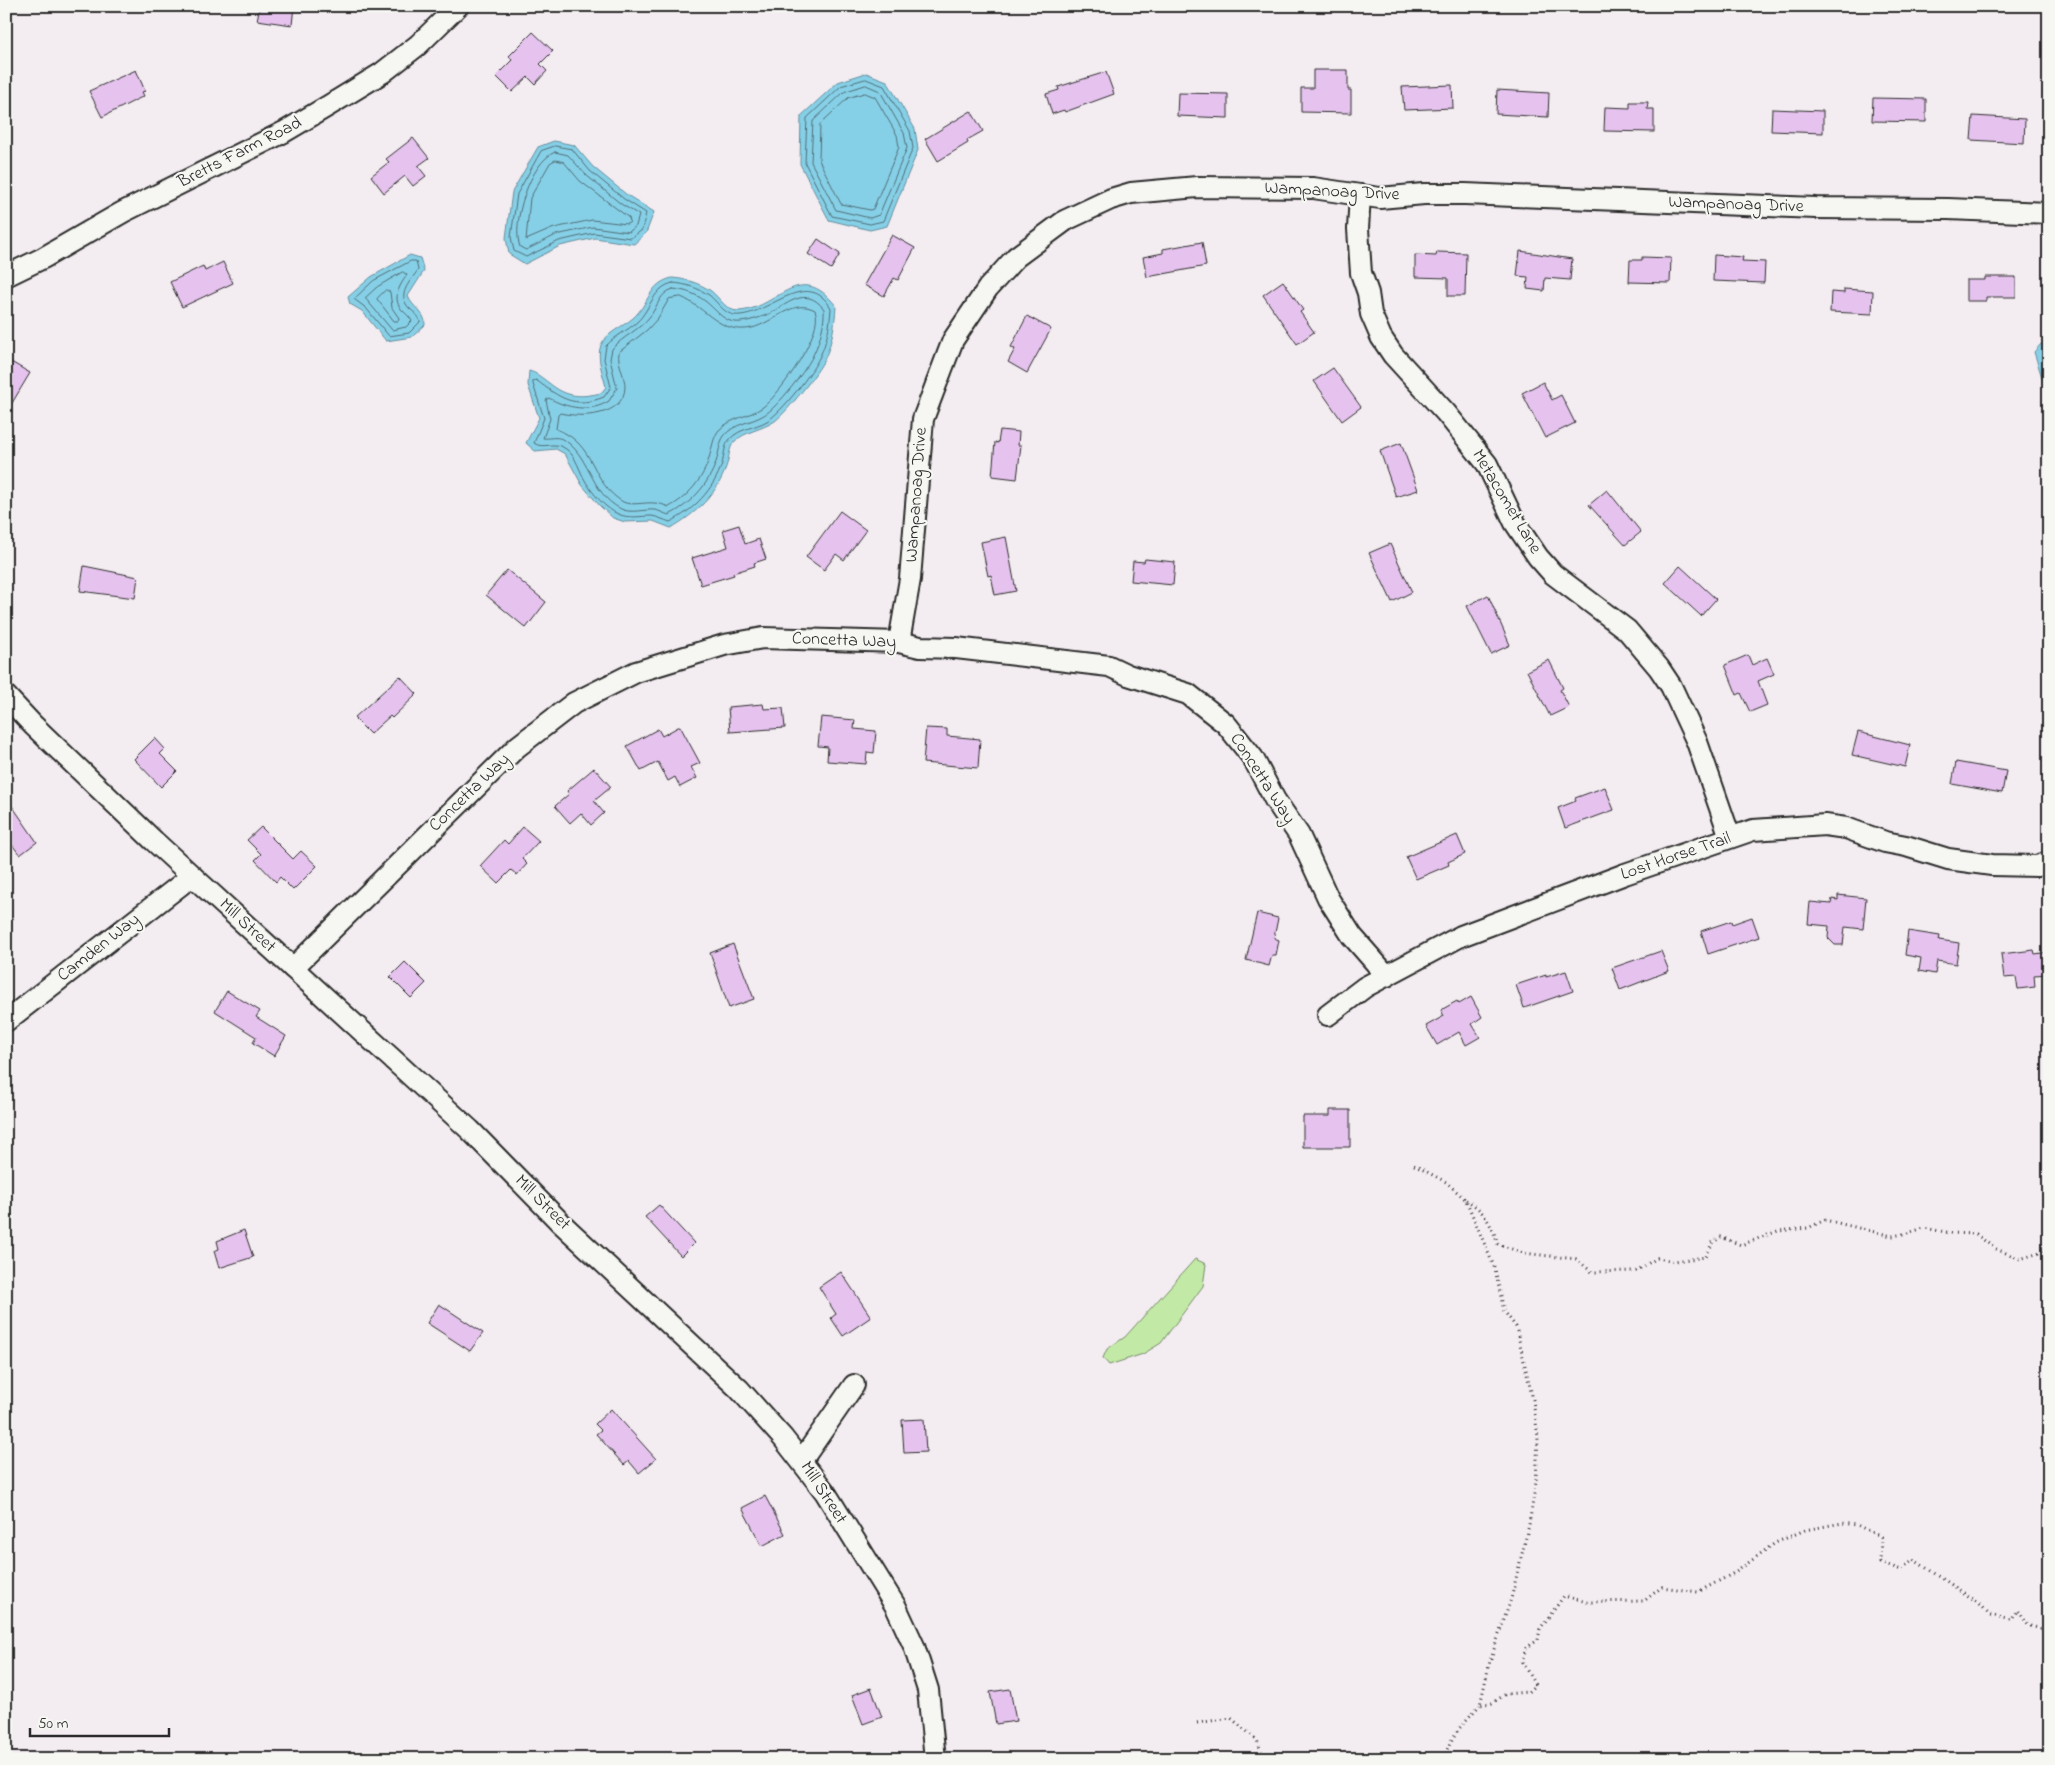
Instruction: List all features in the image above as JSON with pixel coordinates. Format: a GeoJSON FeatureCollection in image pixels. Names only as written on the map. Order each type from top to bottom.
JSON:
{"type":"FeatureCollection","features":[{"type":"Feature","properties":{"kind":"street","name":"Bretts Farm Road"},"geometry":{"type":"LineString","coordinates":[[6,276],[44,258],[123,212],[284,132],[328,106],[382,73],[418,45],[458,6]]}},
{"type":"Feature","properties":{"kind":"street","name":"Wampanoag Drive"},"geometry":{"type":"LineString","coordinates":[[899,642],[910,579],[922,419],[953,340],[988,288],[1016,257],[1066,220],[1111,199],[1131,193],[1197,187],[1246,189],[1313,188],[1380,198],[1424,194],[1465,194],[1881,210],[1948,209],[2049,213]]}},
{"type":"Feature","properties":{"kind":"street","name":"Metacomet Lane"},"geometry":{"type":"LineString","coordinates":[[1360,195],[1358,229],[1361,273],[1368,293],[1371,314],[1381,337],[1393,355],[1446,412],[1487,464],[1515,523],[1553,574],[1627,630],[1659,668],[1698,742],[1730,838]]}},
{"type":"Feature","properties":{"kind":"street","name":"Concetta Way"},"geometry":{"type":"LineString","coordinates":[[293,968],[517,747],[574,703],[636,672],[740,642],[763,638],[899,642],[920,647],[956,648],[1109,666],[1128,675],[1188,694],[1226,724],[1253,758],[1275,800],[1299,835],[1328,898],[1352,936],[1387,976]]}},
{"type":"Feature","properties":{"kind":"street","name":"Mill Street"},"geometry":{"type":"LineString","coordinates":[[6,696],[33,725],[192,876],[470,1130],[561,1223],[739,1389],[802,1460],[825,1492],[896,1607],[914,1646],[928,1690],[935,1759]]}},
{"type":"Feature","properties":{"kind":"street","name":"Lost Horse Trail"},"geometry":{"type":"LineString","coordinates":[[1328,1015],[1365,987],[1461,936],[1544,904],[1753,830],[1826,825],[1846,828],[1885,842],[1906,846],[1948,859],[1992,865],[2037,866],[2049,862]]}},
{"type":"Feature","properties":{"kind":"street","name":"Camden Way"},"geometry":{"type":"LineString","coordinates":[[6,1021],[192,876]]}},
{"type":"Feature","properties":{"kind":"street"},"geometry":{"type":"LineString","coordinates":[[802,1460],[854,1385]]}},
{"type":"Feature","properties":{"kind":"path"},"geometry":{"type":"LineString","coordinates":[[1414,1165],[1446,1182],[1466,1200],[1480,1208],[1493,1229],[1498,1244],[1523,1253],[1576,1259],[1592,1272],[1636,1271],[1657,1258],[1674,1261],[1706,1257],[1712,1243],[1722,1237],[1741,1245],[1778,1231],[1808,1228],[1825,1220],[1892,1236],[1924,1228],[1952,1233],[1976,1234],[1994,1248],[2020,1259],[2049,1250]]}},
{"type":"Feature","properties":{"kind":"path"},"geometry":{"type":"LineString","coordinates":[[1445,1759],[1446,1751],[1467,1719],[1480,1705],[1490,1661],[1511,1599],[1529,1525],[1536,1482],[1538,1438],[1533,1400],[1516,1327],[1504,1311],[1495,1269],[1466,1200]]}},
{"type":"Feature","properties":{"kind":"path"},"geometry":{"type":"LineString","coordinates":[[1480,1705],[1492,1702],[1506,1694],[1528,1692],[1535,1685],[1522,1662],[1526,1648],[1538,1640],[1540,1629],[1564,1596],[1587,1602],[1644,1601],[1662,1587],[1698,1592],[1736,1572],[1774,1543],[1805,1530],[1842,1523],[1857,1525],[1881,1537],[1880,1562],[1901,1570],[1913,1559],[1979,1603],[1990,1615],[2012,1620],[2017,1610],[2027,1625],[2049,1631]]}},
{"type":"Feature","properties":{"kind":"path"},"geometry":{"type":"LineString","coordinates":[[1197,1723],[1231,1718],[1257,1740],[1264,1759]]}},
{"type":"Feature","properties":{"kind":"green space"},"geometry":{"type":"Polygon","coordinates":[[[1195,1259],[1206,1264],[1203,1286],[1161,1343],[1143,1354],[1109,1365],[1103,1358],[1107,1349],[1125,1337],[1195,1259]]]}},
{"type":"Feature","properties":{"kind":"water"},"geometry":{"type":"Polygon","coordinates":[[[866,73],[887,81],[915,129],[918,150],[887,226],[870,230],[829,220],[800,164],[801,116],[838,82],[866,73]]]}},
{"type":"Feature","properties":{"kind":"water"},"geometry":{"type":"Polygon","coordinates":[[[554,141],[574,145],[593,167],[627,195],[654,212],[646,233],[634,244],[595,238],[560,246],[525,264],[509,254],[506,238],[512,192],[538,147],[554,141]]]}},
{"type":"Feature","properties":{"kind":"water"},"geometry":{"type":"Polygon","coordinates":[[[410,255],[420,258],[424,271],[408,296],[412,304],[421,313],[425,325],[412,337],[386,341],[362,311],[350,304],[348,297],[371,277],[410,255]]]}},
{"type":"Feature","properties":{"kind":"water"},"geometry":{"type":"Polygon","coordinates":[[[672,278],[687,280],[702,286],[711,291],[727,307],[738,311],[752,309],[799,286],[811,286],[823,292],[836,306],[833,333],[827,352],[821,365],[809,382],[775,421],[743,435],[734,442],[722,477],[711,495],[697,510],[671,528],[653,521],[625,522],[613,518],[582,485],[565,454],[556,449],[535,451],[526,443],[539,418],[528,385],[529,371],[537,374],[555,388],[567,394],[586,396],[601,393],[606,387],[599,355],[603,341],[639,312],[658,285],[672,278]]]}},
{"type":"Feature","properties":{"kind":"water"},"geometry":{"type":"Polygon","coordinates":[[[2041,344],[2049,344],[2049,400],[2034,352],[2041,344]]]}},
{"type":"Feature","properties":{"kind":"building"},"geometry":{"type":"Polygon","coordinates":[[[260,6],[294,6],[292,25],[257,20],[260,6]]]}},
{"type":"Feature","properties":{"kind":"building"},"geometry":{"type":"Polygon","coordinates":[[[533,32],[553,51],[540,64],[547,71],[535,84],[528,77],[512,92],[496,76],[512,60],[509,56],[533,32]]]}},
{"type":"Feature","properties":{"kind":"building"},"geometry":{"type":"Polygon","coordinates":[[[136,70],[145,91],[142,92],[144,96],[102,117],[89,91],[136,70]]]}},
{"type":"Feature","properties":{"kind":"building"},"geometry":{"type":"Polygon","coordinates":[[[1313,70],[1348,70],[1348,90],[1351,90],[1351,113],[1301,112],[1301,88],[1313,88],[1313,70]]]}},
{"type":"Feature","properties":{"kind":"building"},"geometry":{"type":"Polygon","coordinates":[[[1106,72],[1114,94],[1065,112],[1064,110],[1052,114],[1046,94],[1059,90],[1058,87],[1106,72]]]}},
{"type":"Feature","properties":{"kind":"building"},"geometry":{"type":"Polygon","coordinates":[[[1452,85],[1453,108],[1404,110],[1402,87],[1452,85]]]}},
{"type":"Feature","properties":{"kind":"building"},"geometry":{"type":"Polygon","coordinates":[[[1497,90],[1549,93],[1548,117],[1496,114],[1497,90]]]}},
{"type":"Feature","properties":{"kind":"building"},"geometry":{"type":"Polygon","coordinates":[[[1178,93],[1228,94],[1228,118],[1177,116],[1178,93]]]}},
{"type":"Feature","properties":{"kind":"building"},"geometry":{"type":"Polygon","coordinates":[[[1873,98],[1926,99],[1926,122],[1872,121],[1873,98]]]}},
{"type":"Feature","properties":{"kind":"building"},"geometry":{"type":"Polygon","coordinates":[[[1630,102],[1648,102],[1647,109],[1654,109],[1654,132],[1604,131],[1605,107],[1630,108],[1630,102]]]}},
{"type":"Feature","properties":{"kind":"building"},"geometry":{"type":"Polygon","coordinates":[[[1772,109],[1823,111],[1823,133],[1771,131],[1772,109]]]}},
{"type":"Feature","properties":{"kind":"building"},"geometry":{"type":"Polygon","coordinates":[[[971,111],[983,131],[967,140],[968,143],[938,161],[925,139],[971,111]]]}},
{"type":"Feature","properties":{"kind":"building"},"geometry":{"type":"Polygon","coordinates":[[[1973,116],[2025,119],[2024,143],[1971,140],[1973,116]]]}},
{"type":"Feature","properties":{"kind":"building"},"geometry":{"type":"Polygon","coordinates":[[[413,138],[429,158],[418,166],[426,176],[413,186],[405,176],[384,193],[371,176],[389,162],[386,159],[413,138]]]}},
{"type":"Feature","properties":{"kind":"building"},"geometry":{"type":"Polygon","coordinates":[[[892,235],[915,248],[898,280],[894,278],[884,296],[864,285],[892,235]]]}},
{"type":"Feature","properties":{"kind":"building"},"geometry":{"type":"Polygon","coordinates":[[[818,239],[840,254],[831,269],[808,254],[818,239]]]}},
{"type":"Feature","properties":{"kind":"building"},"geometry":{"type":"Polygon","coordinates":[[[1202,242],[1206,266],[1147,277],[1143,257],[1163,253],[1163,249],[1202,242]]]}},
{"type":"Feature","properties":{"kind":"building"},"geometry":{"type":"Polygon","coordinates":[[[1520,251],[1572,259],[1570,280],[1545,278],[1544,291],[1527,289],[1528,277],[1517,276],[1520,251]]]}},
{"type":"Feature","properties":{"kind":"building"},"geometry":{"type":"Polygon","coordinates":[[[1437,252],[1466,253],[1465,296],[1448,296],[1448,278],[1415,277],[1415,255],[1436,256],[1437,252]]]}},
{"type":"Feature","properties":{"kind":"building"},"geometry":{"type":"Polygon","coordinates":[[[1714,255],[1743,257],[1742,261],[1765,262],[1764,283],[1713,281],[1714,255]]]}},
{"type":"Feature","properties":{"kind":"building"},"geometry":{"type":"Polygon","coordinates":[[[1642,257],[1671,258],[1670,283],[1629,282],[1630,260],[1642,260],[1642,257]]]}},
{"type":"Feature","properties":{"kind":"building"},"geometry":{"type":"Polygon","coordinates":[[[223,262],[233,283],[182,307],[170,282],[203,266],[205,271],[223,262]]]}},
{"type":"Feature","properties":{"kind":"building"},"geometry":{"type":"Polygon","coordinates":[[[1985,277],[2016,277],[2016,297],[1986,297],[1986,301],[1966,301],[1966,280],[1985,280],[1985,277]]]}},
{"type":"Feature","properties":{"kind":"building"},"geometry":{"type":"Polygon","coordinates":[[[1283,281],[1303,310],[1300,312],[1314,332],[1297,344],[1263,295],[1283,281]]]}},
{"type":"Feature","properties":{"kind":"building"},"geometry":{"type":"Polygon","coordinates":[[[1844,289],[1873,291],[1872,314],[1830,312],[1831,292],[1844,293],[1844,289]]]}},
{"type":"Feature","properties":{"kind":"building"},"geometry":{"type":"Polygon","coordinates":[[[1027,316],[1051,329],[1027,373],[1008,362],[1015,349],[1011,347],[1027,316]]]}},
{"type":"Feature","properties":{"kind":"building"},"geometry":{"type":"Polygon","coordinates":[[[6,359],[30,373],[6,413],[6,359]]]}},
{"type":"Feature","properties":{"kind":"building"},"geometry":{"type":"Polygon","coordinates":[[[1333,368],[1361,407],[1342,421],[1314,381],[1333,368]]]}},
{"type":"Feature","properties":{"kind":"building"},"geometry":{"type":"Polygon","coordinates":[[[1543,382],[1552,400],[1561,395],[1575,423],[1545,438],[1522,393],[1543,382]]]}},
{"type":"Feature","properties":{"kind":"building"},"geometry":{"type":"Polygon","coordinates":[[[1000,430],[1019,432],[1018,445],[1021,445],[1017,479],[992,476],[995,442],[998,443],[1000,430]]]}},
{"type":"Feature","properties":{"kind":"building"},"geometry":{"type":"Polygon","coordinates":[[[1401,443],[1418,490],[1396,497],[1380,451],[1401,443]]]}},
{"type":"Feature","properties":{"kind":"building"},"geometry":{"type":"Polygon","coordinates":[[[1607,490],[1641,532],[1625,545],[1589,505],[1607,490]]]}},
{"type":"Feature","properties":{"kind":"building"},"geometry":{"type":"Polygon","coordinates":[[[840,511],[866,530],[844,560],[836,554],[824,570],[806,557],[840,511]]]}},
{"type":"Feature","properties":{"kind":"building"},"geometry":{"type":"Polygon","coordinates":[[[739,525],[745,544],[759,539],[766,559],[754,563],[755,566],[733,573],[734,575],[701,585],[692,558],[728,547],[723,530],[739,525]]]}},
{"type":"Feature","properties":{"kind":"building"},"geometry":{"type":"Polygon","coordinates":[[[1006,537],[1016,591],[995,595],[991,575],[988,576],[981,542],[1006,537]]]}},
{"type":"Feature","properties":{"kind":"building"},"geometry":{"type":"Polygon","coordinates":[[[1390,544],[1412,592],[1392,602],[1369,553],[1390,544]]]}},
{"type":"Feature","properties":{"kind":"building"},"geometry":{"type":"Polygon","coordinates":[[[1145,559],[1175,562],[1173,585],[1131,581],[1133,561],[1144,562],[1145,559]]]}},
{"type":"Feature","properties":{"kind":"building"},"geometry":{"type":"Polygon","coordinates":[[[84,566],[138,577],[135,598],[80,591],[84,566]]]}},
{"type":"Feature","properties":{"kind":"building"},"geometry":{"type":"Polygon","coordinates":[[[1680,566],[1716,599],[1701,616],[1665,583],[1680,566]]]}},
{"type":"Feature","properties":{"kind":"building"},"geometry":{"type":"Polygon","coordinates":[[[507,570],[546,602],[526,628],[486,595],[507,570]]]}},
{"type":"Feature","properties":{"kind":"building"},"geometry":{"type":"Polygon","coordinates":[[[1488,595],[1510,645],[1491,654],[1467,606],[1488,595]]]}},
{"type":"Feature","properties":{"kind":"building"},"geometry":{"type":"Polygon","coordinates":[[[1748,655],[1752,665],[1767,658],[1774,674],[1758,681],[1767,705],[1750,712],[1741,693],[1737,695],[1725,665],[1748,655]]]}},
{"type":"Feature","properties":{"kind":"building"},"geometry":{"type":"Polygon","coordinates":[[[1549,660],[1563,688],[1560,690],[1569,707],[1550,716],[1527,671],[1549,660]]]}},
{"type":"Feature","properties":{"kind":"building"},"geometry":{"type":"Polygon","coordinates":[[[400,676],[417,694],[392,718],[390,716],[370,734],[354,718],[400,676]]]}},
{"type":"Feature","properties":{"kind":"building"},"geometry":{"type":"Polygon","coordinates":[[[763,704],[764,709],[783,708],[785,728],[730,732],[728,707],[763,704]]]}},
{"type":"Feature","properties":{"kind":"building"},"geometry":{"type":"Polygon","coordinates":[[[821,717],[855,720],[854,729],[876,731],[874,753],[867,752],[866,764],[827,761],[828,747],[818,746],[821,717]]]}},
{"type":"Feature","properties":{"kind":"building"},"geometry":{"type":"Polygon","coordinates":[[[680,726],[700,763],[691,767],[697,778],[680,787],[675,777],[668,781],[658,762],[641,771],[627,746],[658,729],[662,736],[680,726]]]}},
{"type":"Feature","properties":{"kind":"building"},"geometry":{"type":"Polygon","coordinates":[[[926,728],[947,729],[947,736],[980,739],[978,768],[923,763],[926,728]]]}},
{"type":"Feature","properties":{"kind":"building"},"geometry":{"type":"Polygon","coordinates":[[[1858,732],[1910,745],[1905,767],[1852,755],[1858,732]]]}},
{"type":"Feature","properties":{"kind":"building"},"geometry":{"type":"Polygon","coordinates":[[[155,738],[165,749],[160,754],[177,771],[161,787],[134,759],[155,738]]]}},
{"type":"Feature","properties":{"kind":"building"},"geometry":{"type":"Polygon","coordinates":[[[1956,762],[2006,771],[2002,793],[1952,784],[1956,762]]]}},
{"type":"Feature","properties":{"kind":"building"},"geometry":{"type":"Polygon","coordinates":[[[594,768],[611,787],[594,801],[604,813],[591,825],[581,813],[570,823],[555,806],[569,794],[567,791],[594,768]]]}},
{"type":"Feature","properties":{"kind":"building"},"geometry":{"type":"Polygon","coordinates":[[[1605,787],[1614,810],[1565,828],[1558,808],[1576,801],[1575,798],[1605,787]]]}},
{"type":"Feature","properties":{"kind":"building"},"geometry":{"type":"Polygon","coordinates":[[[6,797],[37,842],[20,855],[6,837],[6,797]]]}},
{"type":"Feature","properties":{"kind":"building"},"geometry":{"type":"Polygon","coordinates":[[[261,827],[293,859],[301,851],[317,866],[293,890],[280,877],[276,882],[255,860],[261,854],[247,840],[261,827]]]}},
{"type":"Feature","properties":{"kind":"building"},"geometry":{"type":"Polygon","coordinates":[[[523,827],[539,841],[522,859],[527,864],[517,875],[511,870],[498,883],[480,866],[504,840],[508,844],[523,827]]]}},
{"type":"Feature","properties":{"kind":"building"},"geometry":{"type":"Polygon","coordinates":[[[1457,835],[1465,854],[1448,862],[1449,865],[1416,879],[1406,857],[1457,835]]]}},
{"type":"Feature","properties":{"kind":"building"},"geometry":{"type":"Polygon","coordinates":[[[1838,895],[1866,898],[1863,929],[1845,927],[1843,945],[1835,945],[1828,938],[1829,926],[1808,924],[1810,902],[1831,904],[1832,899],[1838,900],[1838,895]]]}},
{"type":"Feature","properties":{"kind":"building"},"geometry":{"type":"Polygon","coordinates":[[[1257,913],[1278,918],[1274,938],[1279,940],[1276,955],[1272,955],[1269,966],[1246,960],[1257,913]]]}},
{"type":"Feature","properties":{"kind":"building"},"geometry":{"type":"Polygon","coordinates":[[[1752,917],[1759,937],[1708,954],[1701,931],[1731,921],[1732,924],[1752,917]]]}},
{"type":"Feature","properties":{"kind":"building"},"geometry":{"type":"Polygon","coordinates":[[[1908,931],[1940,936],[1939,940],[1959,943],[1956,964],[1937,961],[1935,974],[1919,971],[1921,958],[1905,955],[1908,931]]]}},
{"type":"Feature","properties":{"kind":"building"},"geometry":{"type":"Polygon","coordinates":[[[733,944],[754,999],[729,1008],[710,953],[733,944]]]}},
{"type":"Feature","properties":{"kind":"building"},"geometry":{"type":"Polygon","coordinates":[[[2034,950],[2035,954],[2049,952],[2049,974],[2034,975],[2035,987],[2018,989],[2016,977],[2004,978],[2001,954],[2034,950]]]}},
{"type":"Feature","properties":{"kind":"building"},"geometry":{"type":"Polygon","coordinates":[[[1661,951],[1669,971],[1620,990],[1612,968],[1661,951]]]}},
{"type":"Feature","properties":{"kind":"building"},"geometry":{"type":"Polygon","coordinates":[[[405,962],[426,983],[411,998],[390,977],[405,962]]]}},
{"type":"Feature","properties":{"kind":"building"},"geometry":{"type":"Polygon","coordinates":[[[1566,971],[1573,991],[1524,1008],[1516,985],[1546,975],[1546,977],[1566,971]]]}},
{"type":"Feature","properties":{"kind":"building"},"geometry":{"type":"Polygon","coordinates":[[[227,991],[260,1011],[256,1017],[286,1036],[274,1056],[253,1043],[256,1037],[215,1011],[227,991]]]}},
{"type":"Feature","properties":{"kind":"building"},"geometry":{"type":"Polygon","coordinates":[[[1471,997],[1482,1017],[1472,1024],[1480,1037],[1466,1045],[1459,1032],[1437,1045],[1426,1026],[1444,1016],[1441,1010],[1457,1001],[1459,1004],[1471,997]]]}},
{"type":"Feature","properties":{"kind":"building"},"geometry":{"type":"Polygon","coordinates":[[[1330,1110],[1350,1110],[1350,1147],[1303,1147],[1303,1116],[1330,1116],[1330,1110]]]}},
{"type":"Feature","properties":{"kind":"building"},"geometry":{"type":"Polygon","coordinates":[[[659,1205],[694,1243],[681,1256],[645,1217],[659,1205]]]}},
{"type":"Feature","properties":{"kind":"building"},"geometry":{"type":"Polygon","coordinates":[[[244,1230],[253,1257],[219,1268],[214,1251],[219,1249],[217,1241],[244,1230]]]}},
{"type":"Feature","properties":{"kind":"building"},"geometry":{"type":"Polygon","coordinates":[[[841,1272],[871,1317],[843,1336],[831,1318],[836,1314],[819,1287],[841,1272]]]}},
{"type":"Feature","properties":{"kind":"building"},"geometry":{"type":"Polygon","coordinates":[[[439,1304],[483,1333],[470,1351],[427,1323],[439,1304]]]}},
{"type":"Feature","properties":{"kind":"building"},"geometry":{"type":"Polygon","coordinates":[[[611,1409],[656,1459],[639,1473],[629,1461],[624,1465],[596,1434],[601,1430],[595,1424],[611,1409]]]}},
{"type":"Feature","properties":{"kind":"building"},"geometry":{"type":"Polygon","coordinates":[[[924,1419],[926,1452],[904,1453],[902,1420],[924,1419]]]}},
{"type":"Feature","properties":{"kind":"building"},"geometry":{"type":"Polygon","coordinates":[[[765,1496],[785,1534],[762,1546],[742,1508],[765,1496]]]}},
{"type":"Feature","properties":{"kind":"building"},"geometry":{"type":"Polygon","coordinates":[[[871,1688],[882,1717],[863,1724],[852,1695],[871,1688]]]}},
{"type":"Feature","properties":{"kind":"building"},"geometry":{"type":"Polygon","coordinates":[[[1010,1689],[1016,1721],[996,1724],[990,1692],[1010,1689]]]}}]}
